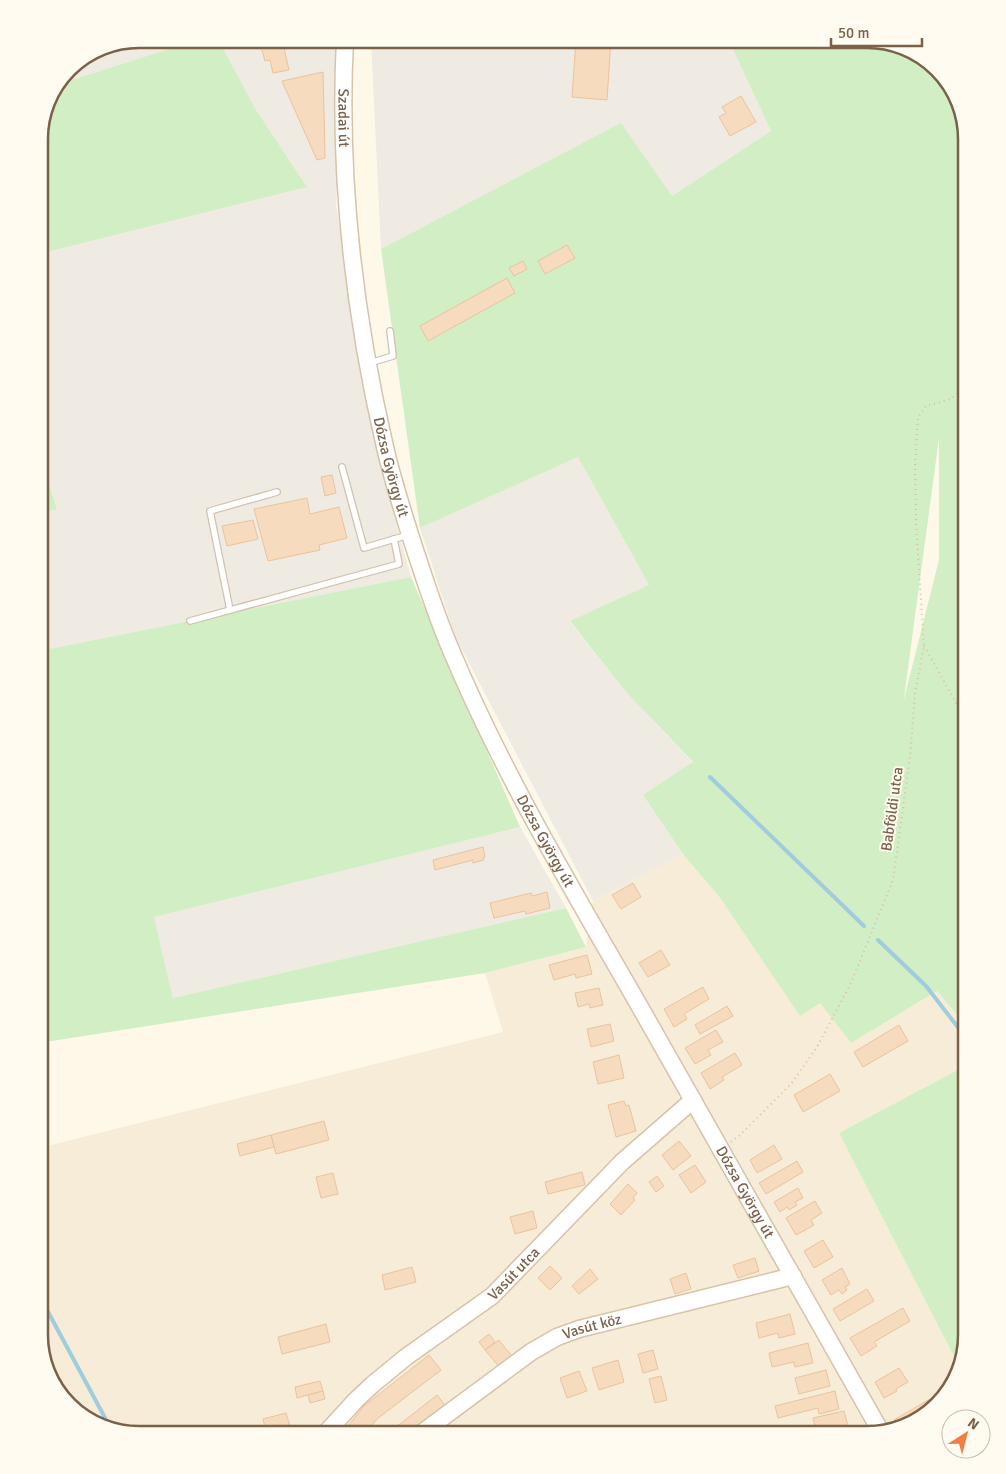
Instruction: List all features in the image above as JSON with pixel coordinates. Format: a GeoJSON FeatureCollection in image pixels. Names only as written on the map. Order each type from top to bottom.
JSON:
{"type":"FeatureCollection","features":[{"type":"Feature","properties":{"kind":"main road","name":"Szadai út"},"geometry":{"type":"LineString","coordinates":[[344,48],[342,82],[347,197]]}},
{"type":"Feature","properties":{"kind":"main road","name":"Dózsa György út"},"geometry":{"type":"LineString","coordinates":[[347,197],[352,259],[367,363],[385,451],[428,590],[450,648],[493,744],[549,846],[878,1426]]}},
{"type":"Feature","properties":{"kind":"main road","name":"Vasút utca"},"geometry":{"type":"LineString","coordinates":[[332,1426],[372,1385],[406,1357],[492,1296],[622,1162],[693,1100]]}},
{"type":"Feature","properties":{"kind":"main road","name":"Vasút köz"},"geometry":{"type":"LineString","coordinates":[[431,1426],[531,1352],[557,1337],[579,1329],[793,1276]]}},
{"type":"Feature","properties":{"kind":"lane"},"geometry":{"type":"LineString","coordinates":[[367,363],[393,356],[390,331]]}},
{"type":"Feature","properties":{"kind":"lane"},"geometry":{"type":"LineString","coordinates":[[342,467],[364,548],[410,534]]}},
{"type":"Feature","properties":{"kind":"lane"},"geometry":{"type":"LineString","coordinates":[[230,610],[210,511],[277,492]]}},
{"type":"Feature","properties":{"kind":"lane"},"geometry":{"type":"LineString","coordinates":[[190,620],[399,564],[394,539]]}},
{"type":"Feature","properties":{"kind":"path","name":"Babföldi utca"},"geometry":{"type":"LineString","coordinates":[[721,1149],[739,1136],[791,1084],[817,1047],[850,985],[893,880],[910,757],[915,693],[924,646],[916,513],[915,464],[918,417],[926,406],[948,400],[958,394]]}},
{"type":"Feature","properties":{"kind":"path"},"geometry":{"type":"LineString","coordinates":[[924,646],[958,706]]}},
{"type":"Feature","properties":{"kind":"shaded area"},"geometry":{"type":"Polygon","coordinates":[[[172,48],[68,81],[88,63],[104,54],[121,49],[172,48]]]}},
{"type":"Feature","properties":{"kind":"shaded area"},"geometry":{"type":"Polygon","coordinates":[[[223,48],[343,48],[336,205],[362,376],[387,490],[411,577],[48,649],[48,510],[57,508],[48,480],[48,252],[307,187],[256,110],[223,48]]]}},
{"type":"Feature","properties":{"kind":"shaded area"},"geometry":{"type":"Polygon","coordinates":[[[371,48],[732,48],[771,131],[672,196],[621,124],[381,249],[371,48]]]}},
{"type":"Feature","properties":{"kind":"shaded area"},"geometry":{"type":"Polygon","coordinates":[[[578,457],[649,585],[570,622],[626,692],[693,763],[643,795],[683,854],[593,901],[455,636],[420,528],[578,457]]]}},
{"type":"Feature","properties":{"kind":"shaded area"},"geometry":{"type":"Polygon","coordinates":[[[520,827],[566,908],[173,998],[154,917],[520,827]]]}},
{"type":"Feature","properties":{"kind":"shaded area"},"geometry":{"type":"Polygon","coordinates":[[[683,854],[721,899],[820,1003],[851,1043],[937,991],[958,1016],[958,1070],[839,1133],[955,1358],[946,1381],[932,1400],[923,1408],[902,1420],[867,1427],[133,1426],[104,1420],[83,1408],[74,1400],[66,1391],[54,1370],[48,1347],[48,1146],[503,1032],[485,973],[586,947],[589,917],[593,901],[683,854]]]}},
{"type":"Feature","properties":{"kind":"green space"},"geometry":{"type":"Polygon","coordinates":[[[172,48],[223,48],[256,110],[307,187],[48,252],[48,127],[54,104],[68,81],[172,48]]]}},
{"type":"Feature","properties":{"kind":"green space"},"geometry":{"type":"Polygon","coordinates":[[[732,48],[879,48],[891,51],[902,54],[923,66],[940,83],[952,104],[958,127],[958,1016],[937,991],[851,1043],[820,1003],[800,1016],[721,899],[683,854],[643,795],[693,762],[626,692],[570,621],[649,585],[578,457],[420,528],[381,249],[621,123],[672,196],[771,131],[732,48]],[[939,438],[904,699],[939,560],[939,438]]]}},
{"type":"Feature","properties":{"kind":"green space"},"geometry":{"type":"Polygon","coordinates":[[[48,480],[57,509],[48,511],[48,480]]]}},
{"type":"Feature","properties":{"kind":"green space"},"geometry":{"type":"Polygon","coordinates":[[[411,577],[520,827],[154,917],[173,998],[566,908],[586,947],[485,973],[48,1042],[48,649],[411,577]]]}},
{"type":"Feature","properties":{"kind":"green space"},"geometry":{"type":"Polygon","coordinates":[[[958,1070],[958,1347],[955,1358],[839,1133],[958,1070]]]}},
{"type":"Feature","properties":{"kind":"building"},"geometry":{"type":"Polygon","coordinates":[[[261,48],[284,48],[289,70],[273,73],[270,60],[265,61],[261,48]]]}},
{"type":"Feature","properties":{"kind":"building"},"geometry":{"type":"Polygon","coordinates":[[[575,48],[610,48],[607,100],[572,97],[575,48]]]}},
{"type":"Feature","properties":{"kind":"building"},"geometry":{"type":"Polygon","coordinates":[[[323,72],[325,158],[317,160],[282,81],[323,72]]]}},
{"type":"Feature","properties":{"kind":"building"},"geometry":{"type":"Polygon","coordinates":[[[741,96],[756,122],[730,136],[719,117],[726,113],[722,107],[741,96]]]}},
{"type":"Feature","properties":{"kind":"building"},"geometry":{"type":"Polygon","coordinates":[[[567,245],[575,258],[545,274],[538,261],[567,245]]]}},
{"type":"Feature","properties":{"kind":"building"},"geometry":{"type":"Polygon","coordinates":[[[523,261],[527,269],[514,276],[509,268],[523,261]]]}},
{"type":"Feature","properties":{"kind":"building"},"geometry":{"type":"Polygon","coordinates":[[[507,278],[515,293],[428,341],[420,326],[507,278]]]}},
{"type":"Feature","properties":{"kind":"building"},"geometry":{"type":"Polygon","coordinates":[[[332,475],[336,493],[325,496],[321,477],[332,475]]]}},
{"type":"Feature","properties":{"kind":"building"},"geometry":{"type":"Polygon","coordinates":[[[307,498],[310,514],[339,507],[347,538],[319,545],[320,550],[268,561],[254,509],[307,498]]]}},
{"type":"Feature","properties":{"kind":"building"},"geometry":{"type":"Polygon","coordinates":[[[253,520],[258,539],[227,546],[222,526],[253,520]]]}},
{"type":"Feature","properties":{"kind":"building"},"geometry":{"type":"Polygon","coordinates":[[[483,847],[484,860],[473,863],[473,860],[435,870],[433,860],[483,847]]]}},
{"type":"Feature","properties":{"kind":"building"},"geometry":{"type":"Polygon","coordinates":[[[633,883],[641,897],[621,909],[612,895],[633,883]]]}},
{"type":"Feature","properties":{"kind":"building"},"geometry":{"type":"Polygon","coordinates":[[[547,892],[550,908],[526,914],[525,911],[494,918],[490,903],[531,893],[532,896],[547,892]]]}},
{"type":"Feature","properties":{"kind":"building"},"geometry":{"type":"Polygon","coordinates":[[[661,950],[670,965],[648,977],[639,963],[661,950]]]}},
{"type":"Feature","properties":{"kind":"building"},"geometry":{"type":"Polygon","coordinates":[[[587,955],[592,974],[576,978],[575,974],[554,980],[549,965],[587,955]]]}},
{"type":"Feature","properties":{"kind":"building"},"geometry":{"type":"Polygon","coordinates":[[[703,987],[709,999],[684,1014],[687,1019],[674,1027],[664,1009],[703,987]]]}},
{"type":"Feature","properties":{"kind":"building"},"geometry":{"type":"Polygon","coordinates":[[[599,988],[603,1005],[590,1008],[589,1004],[578,1007],[575,993],[599,988]]]}},
{"type":"Feature","properties":{"kind":"building"},"geometry":{"type":"Polygon","coordinates":[[[727,1006],[733,1016],[700,1034],[695,1025],[727,1006]]]}},
{"type":"Feature","properties":{"kind":"building"},"geometry":{"type":"Polygon","coordinates":[[[610,1024],[614,1041],[591,1047],[587,1029],[610,1024]]]}},
{"type":"Feature","properties":{"kind":"building"},"geometry":{"type":"Polygon","coordinates":[[[899,1025],[908,1041],[863,1067],[854,1052],[899,1025]]]}},
{"type":"Feature","properties":{"kind":"building"},"geometry":{"type":"Polygon","coordinates":[[[716,1030],[723,1042],[708,1050],[711,1055],[695,1064],[685,1048],[716,1030]]]}},
{"type":"Feature","properties":{"kind":"building"},"geometry":{"type":"Polygon","coordinates":[[[735,1053],[742,1065],[722,1077],[724,1080],[710,1089],[701,1073],[735,1053]]]}},
{"type":"Feature","properties":{"kind":"building"},"geometry":{"type":"Polygon","coordinates":[[[619,1055],[624,1078],[598,1084],[593,1062],[619,1055]]]}},
{"type":"Feature","properties":{"kind":"building"},"geometry":{"type":"Polygon","coordinates":[[[830,1074],[840,1091],[803,1112],[794,1095],[830,1074]]]}},
{"type":"Feature","properties":{"kind":"building"},"geometry":{"type":"Polygon","coordinates":[[[624,1101],[626,1106],[629,1105],[636,1131],[616,1137],[608,1105],[624,1101]]]}},
{"type":"Feature","properties":{"kind":"building"},"geometry":{"type":"Polygon","coordinates":[[[324,1121],[329,1140],[276,1154],[271,1135],[324,1121]]]}},
{"type":"Feature","properties":{"kind":"building"},"geometry":{"type":"Polygon","coordinates":[[[271,1135],[274,1147],[240,1156],[237,1144],[271,1135]]]}},
{"type":"Feature","properties":{"kind":"building"},"geometry":{"type":"Polygon","coordinates":[[[679,1141],[691,1156],[673,1170],[662,1155],[679,1141]]]}},
{"type":"Feature","properties":{"kind":"building"},"geometry":{"type":"Polygon","coordinates":[[[774,1145],[782,1159],[757,1173],[750,1160],[774,1145]]]}},
{"type":"Feature","properties":{"kind":"building"},"geometry":{"type":"Polygon","coordinates":[[[797,1161],[803,1172],[766,1194],[759,1183],[797,1161]]]}},
{"type":"Feature","properties":{"kind":"building"},"geometry":{"type":"Polygon","coordinates":[[[695,1165],[706,1182],[691,1193],[679,1175],[695,1165]]]}},
{"type":"Feature","properties":{"kind":"building"},"geometry":{"type":"Polygon","coordinates":[[[582,1172],[585,1185],[548,1194],[545,1182],[582,1172]]]}},
{"type":"Feature","properties":{"kind":"building"},"geometry":{"type":"Polygon","coordinates":[[[333,1173],[338,1194],[321,1198],[316,1177],[333,1173]]]}},
{"type":"Feature","properties":{"kind":"building"},"geometry":{"type":"Polygon","coordinates":[[[657,1176],[664,1186],[656,1192],[649,1182],[657,1176]]]}},
{"type":"Feature","properties":{"kind":"building"},"geometry":{"type":"Polygon","coordinates":[[[628,1184],[637,1193],[633,1198],[635,1200],[621,1215],[610,1204],[628,1184]]]}},
{"type":"Feature","properties":{"kind":"building"},"geometry":{"type":"Polygon","coordinates":[[[798,1188],[803,1198],[795,1202],[797,1205],[789,1210],[787,1207],[780,1212],[774,1202],[798,1188]]]}},
{"type":"Feature","properties":{"kind":"building"},"geometry":{"type":"Polygon","coordinates":[[[815,1201],[822,1213],[811,1220],[814,1225],[796,1235],[786,1218],[815,1201]]]}},
{"type":"Feature","properties":{"kind":"building"},"geometry":{"type":"Polygon","coordinates":[[[533,1211],[537,1228],[515,1234],[510,1217],[533,1211]]]}},
{"type":"Feature","properties":{"kind":"building"},"geometry":{"type":"Polygon","coordinates":[[[823,1240],[833,1257],[814,1268],[804,1251],[823,1240]]]}},
{"type":"Feature","properties":{"kind":"building"},"geometry":{"type":"Polygon","coordinates":[[[755,1258],[759,1271],[738,1278],[733,1265],[755,1258]]]}},
{"type":"Feature","properties":{"kind":"building"},"geometry":{"type":"Polygon","coordinates":[[[550,1266],[562,1278],[550,1290],[538,1278],[550,1266]]]}},
{"type":"Feature","properties":{"kind":"building"},"geometry":{"type":"Polygon","coordinates":[[[412,1267],[416,1282],[385,1290],[382,1275],[412,1267]]]}},
{"type":"Feature","properties":{"kind":"building"},"geometry":{"type":"Polygon","coordinates":[[[842,1268],[850,1284],[845,1287],[847,1290],[842,1294],[839,1290],[831,1295],[822,1280],[842,1268]]]}},
{"type":"Feature","properties":{"kind":"building"},"geometry":{"type":"Polygon","coordinates":[[[590,1269],[598,1279],[579,1294],[572,1286],[590,1269]]]}},
{"type":"Feature","properties":{"kind":"building"},"geometry":{"type":"Polygon","coordinates":[[[686,1273],[691,1289],[675,1294],[670,1279],[686,1273]]]}},
{"type":"Feature","properties":{"kind":"building"},"geometry":{"type":"Polygon","coordinates":[[[867,1289],[874,1301],[840,1321],[833,1309],[867,1289]]]}},
{"type":"Feature","properties":{"kind":"building"},"geometry":{"type":"Polygon","coordinates":[[[903,1308],[910,1321],[874,1342],[877,1346],[861,1356],[850,1338],[903,1308]]]}},
{"type":"Feature","properties":{"kind":"building"},"geometry":{"type":"Polygon","coordinates":[[[790,1314],[795,1334],[779,1338],[778,1333],[759,1338],[756,1323],[790,1314]]]}},
{"type":"Feature","properties":{"kind":"building"},"geometry":{"type":"Polygon","coordinates":[[[326,1324],[330,1342],[282,1354],[278,1337],[326,1324]]]}},
{"type":"Feature","properties":{"kind":"building"},"geometry":{"type":"Polygon","coordinates":[[[489,1334],[495,1342],[485,1350],[479,1342],[489,1334]]]}},
{"type":"Feature","properties":{"kind":"building"},"geometry":{"type":"Polygon","coordinates":[[[499,1340],[514,1359],[501,1369],[485,1350],[499,1340]]]}},
{"type":"Feature","properties":{"kind":"building"},"geometry":{"type":"Polygon","coordinates":[[[808,1343],[813,1363],[795,1367],[794,1362],[772,1367],[769,1353],[808,1343]]]}},
{"type":"Feature","properties":{"kind":"building"},"geometry":{"type":"Polygon","coordinates":[[[653,1350],[658,1369],[643,1373],[638,1354],[653,1350]]]}},
{"type":"Feature","properties":{"kind":"building"},"geometry":{"type":"Polygon","coordinates":[[[429,1355],[441,1370],[377,1419],[371,1426],[351,1426],[349,1425],[364,1406],[429,1355]]]}},
{"type":"Feature","properties":{"kind":"building"},"geometry":{"type":"Polygon","coordinates":[[[618,1360],[624,1382],[599,1390],[592,1368],[618,1360]]]}},
{"type":"Feature","properties":{"kind":"building"},"geometry":{"type":"Polygon","coordinates":[[[899,1368],[908,1382],[884,1398],[875,1382],[899,1368]]]}},
{"type":"Feature","properties":{"kind":"building"},"geometry":{"type":"Polygon","coordinates":[[[826,1370],[830,1386],[799,1394],[795,1378],[826,1370]]]}},
{"type":"Feature","properties":{"kind":"building"},"geometry":{"type":"Polygon","coordinates":[[[579,1371],[587,1391],[567,1398],[560,1378],[579,1371]]]}},
{"type":"Feature","properties":{"kind":"building"},"geometry":{"type":"Polygon","coordinates":[[[661,1376],[667,1400],[655,1403],[649,1379],[661,1376]]]}},
{"type":"Feature","properties":{"kind":"building"},"geometry":{"type":"Polygon","coordinates":[[[320,1381],[323,1391],[297,1398],[295,1387],[320,1381]]]}},
{"type":"Feature","properties":{"kind":"building"},"geometry":{"type":"Polygon","coordinates":[[[323,1391],[325,1399],[310,1403],[308,1395],[323,1391]]]}},
{"type":"Feature","properties":{"kind":"building"},"geometry":{"type":"Polygon","coordinates":[[[835,1391],[839,1409],[819,1414],[818,1408],[778,1418],[775,1406],[835,1391]]]}},
{"type":"Feature","properties":{"kind":"building"},"geometry":{"type":"Polygon","coordinates":[[[437,1395],[448,1409],[426,1426],[397,1426],[437,1395]]]}},
{"type":"Feature","properties":{"kind":"building"},"geometry":{"type":"Polygon","coordinates":[[[930,1399],[931,1401],[923,1408],[902,1420],[895,1422],[894,1420],[930,1399]]]}},
{"type":"Feature","properties":{"kind":"building"},"geometry":{"type":"Polygon","coordinates":[[[844,1411],[848,1427],[815,1427],[813,1418],[844,1411]]]}},
{"type":"Feature","properties":{"kind":"building"},"geometry":{"type":"Polygon","coordinates":[[[286,1413],[290,1426],[265,1426],[263,1419],[286,1413]]]}},
{"type":"Feature","properties":{"kind":"waterway"},"geometry":{"type":"LineString","coordinates":[[710,777],[864,926]]}},
{"type":"Feature","properties":{"kind":"waterway"},"geometry":{"type":"LineString","coordinates":[[878,940],[926,986],[958,1027]]}},
{"type":"Feature","properties":{"kind":"waterway"},"geometry":{"type":"LineString","coordinates":[[48,1312],[107,1421]]}}]}
